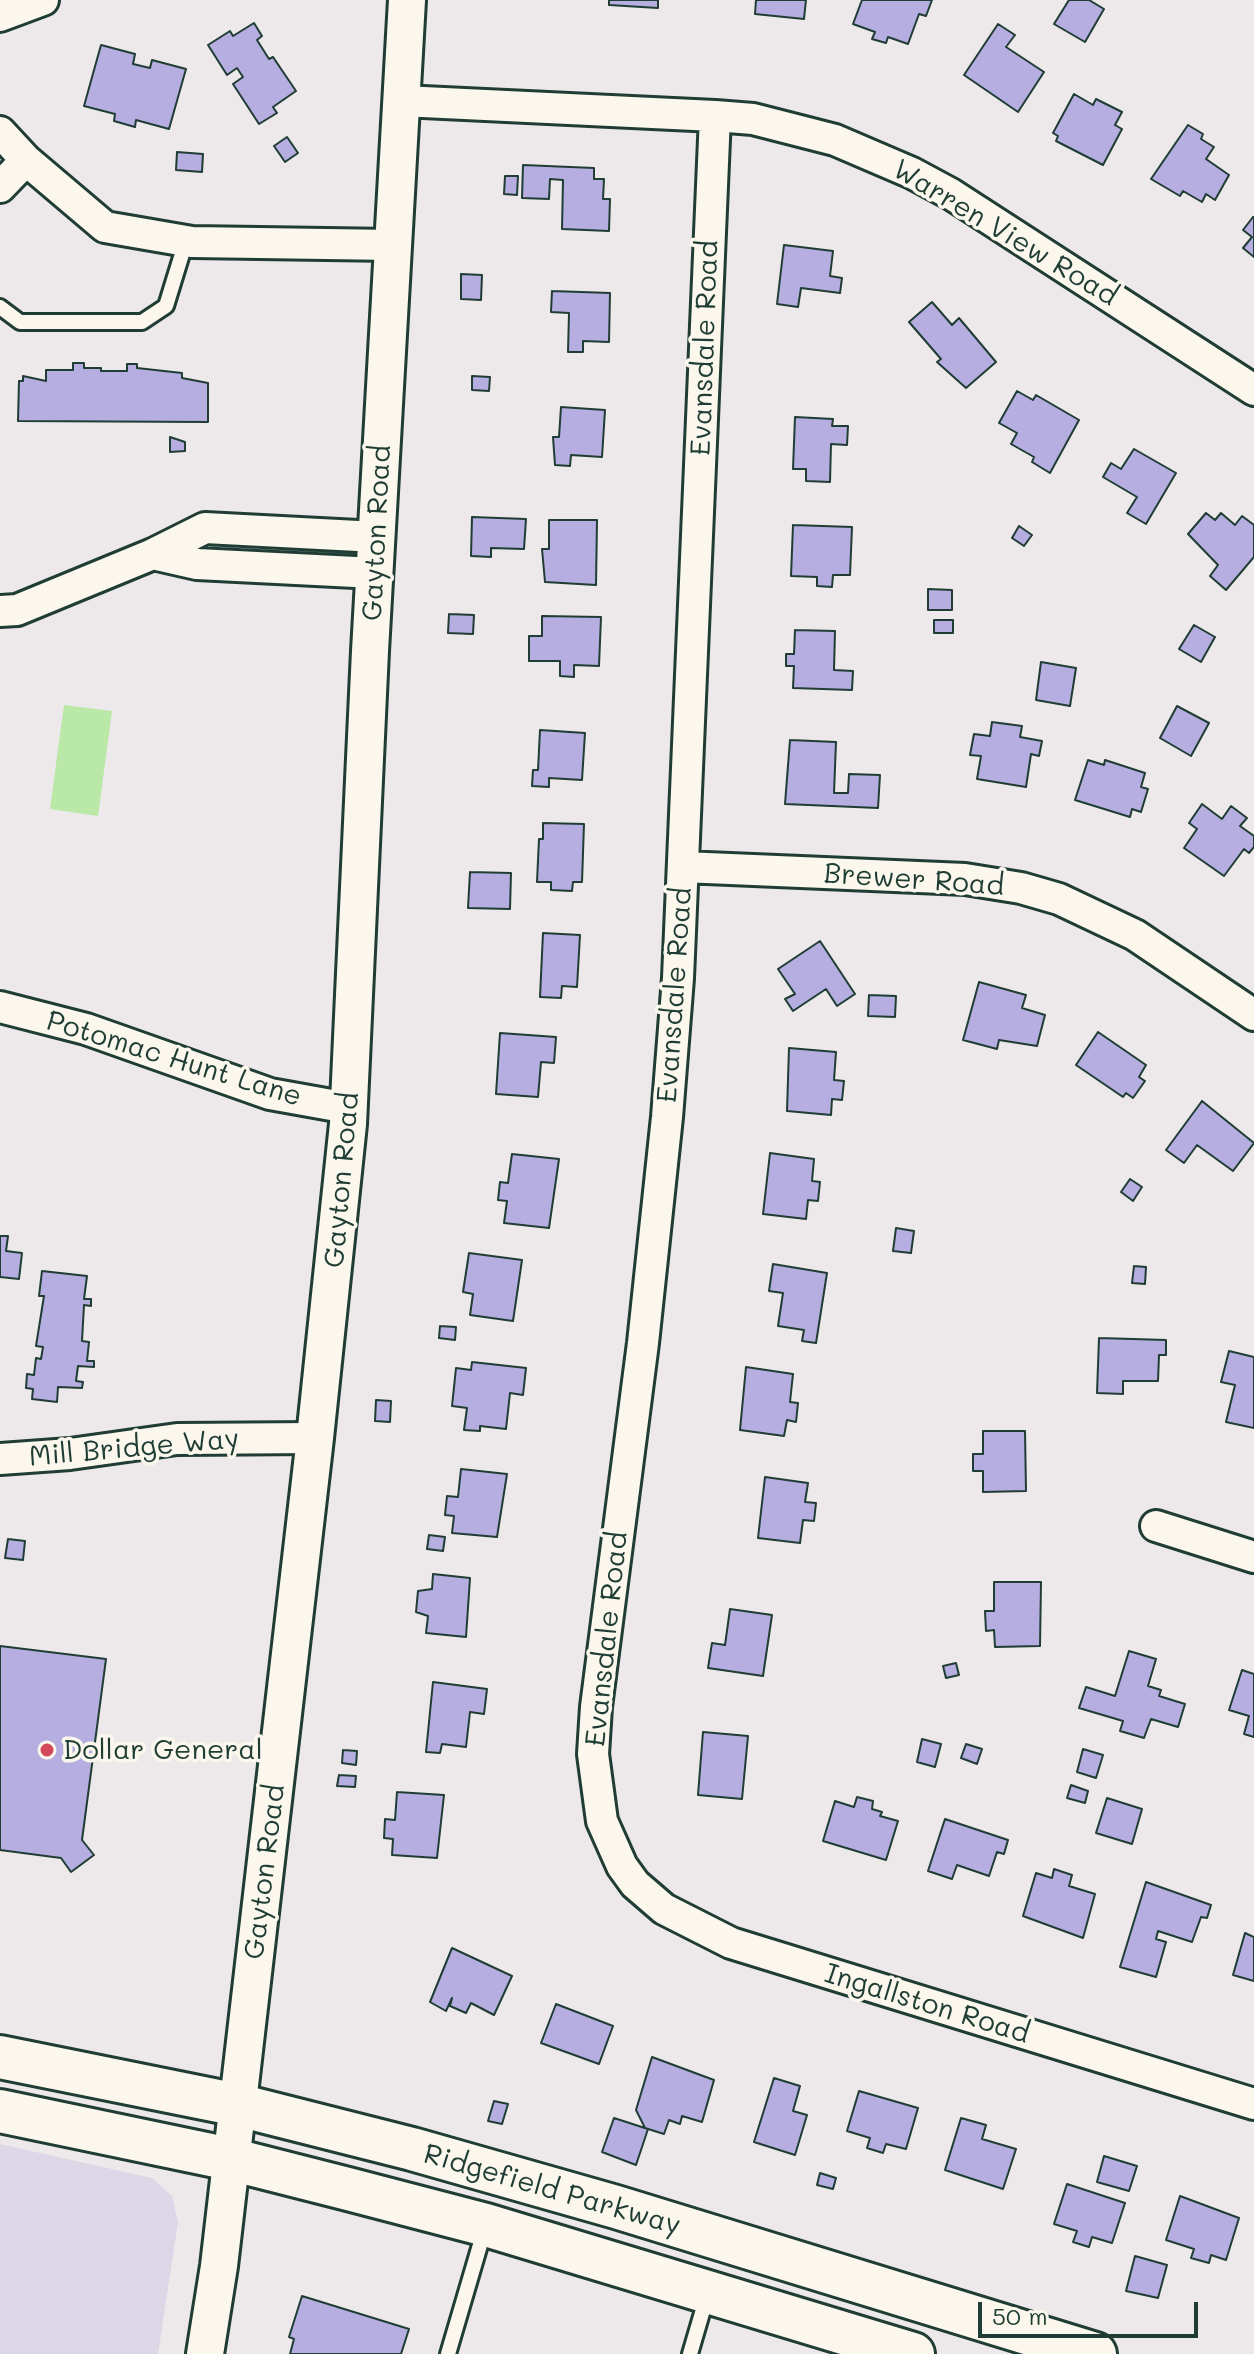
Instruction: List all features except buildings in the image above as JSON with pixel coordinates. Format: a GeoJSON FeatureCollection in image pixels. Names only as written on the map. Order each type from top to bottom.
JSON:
{"type":"FeatureCollection","features":[{"type":"Feature","properties":{"kind":"main road","name":"Ridgefield Parkway"},"geometry":{"type":"LineString","coordinates":[[0,2057],[238,2105],[616,2207],[1095,2354]]}},
{"type":"Feature","properties":{"kind":"main road","name":"Ridgefield Parkway"},"geometry":{"type":"LineString","coordinates":[[0,2111],[230,2159],[486,2225],[913,2354]]}},
{"type":"Feature","properties":{"kind":"street"},"geometry":{"type":"LineString","coordinates":[[0,16],[43,0]]}},
{"type":"Feature","properties":{"kind":"street","name":"Gayton Road"},"geometry":{"type":"LineString","coordinates":[[205,2354],[238,2105],[337,1249],[348,1108],[407,0]]}},
{"type":"Feature","properties":{"kind":"street","name":"Warren View Road"},"geometry":{"type":"LineString","coordinates":[[402,101],[753,119],[835,140],[912,173],[991,219],[1254,390]]}},
{"type":"Feature","properties":{"kind":"street","name":"Evansdale Road"},"geometry":{"type":"LineString","coordinates":[[622,1866],[602,1821],[593,1754],[667,1117],[683,867],[715,116]]}},
{"type":"Feature","properties":{"kind":"street"},"geometry":{"type":"LineString","coordinates":[[0,132],[26,160],[105,227],[186,241],[393,245]]}},
{"type":"Feature","properties":{"kind":"street"},"geometry":{"type":"LineString","coordinates":[[0,187],[26,160]]}},
{"type":"Feature","properties":{"kind":"street"},"geometry":{"type":"LineString","coordinates":[[0,629],[0,611],[17,610],[153,554],[205,528],[377,537]]}},
{"type":"Feature","properties":{"kind":"street"},"geometry":{"type":"LineString","coordinates":[[153,554],[197,564],[375,573]]}},
{"type":"Feature","properties":{"kind":"street","name":"Brewer Road"},"geometry":{"type":"LineString","coordinates":[[683,867],[965,879],[1021,888],[1059,899],[1135,935],[1254,1015]]}},
{"type":"Feature","properties":{"kind":"street","name":"Potomac Hunt Lane"},"geometry":{"type":"LineString","coordinates":[[0,1007],[86,1029],[270,1094],[348,1108]]}},
{"type":"Feature","properties":{"kind":"street","name":"Mill Bridge Way"},"geometry":{"type":"LineString","coordinates":[[0,1459],[70,1454],[177,1439],[315,1438]]}},
{"type":"Feature","properties":{"kind":"street"},"geometry":{"type":"LineString","coordinates":[[1156,1526],[1254,1557]]}},
{"type":"Feature","properties":{"kind":"street","name":"Ingallston Road"},"geometry":{"type":"LineString","coordinates":[[622,1866],[635,1884],[664,1909],[731,1943],[1254,2104]]}},
{"type":"Feature","properties":{"kind":"lane"},"geometry":{"type":"LineString","coordinates":[[0,307],[20,322],[142,322],[166,306],[186,241]]}},
{"type":"Feature","properties":{"kind":"lane"},"geometry":{"type":"LineString","coordinates":[[448,2354],[486,2225]]}},
{"type":"Feature","properties":{"kind":"lane"},"geometry":{"type":"LineString","coordinates":[[690,2354],[709,2292]]}},
{"type":"Feature","properties":{"kind":"shaded area"},"geometry":{"type":"Polygon","coordinates":[[[0,2144],[152,2178],[172,2196],[178,2222],[158,2354],[0,2354],[0,2144]]]}},
{"type":"Feature","properties":{"kind":"green space"},"geometry":{"type":"Polygon","coordinates":[[[64,705],[112,711],[98,816],[50,809],[64,705]]]}},
{"type":"Feature","properties":{"kind":"place","name":"Dollar General"},"geometry":{"type":"Point","coordinates":[47,1750]}}]}
